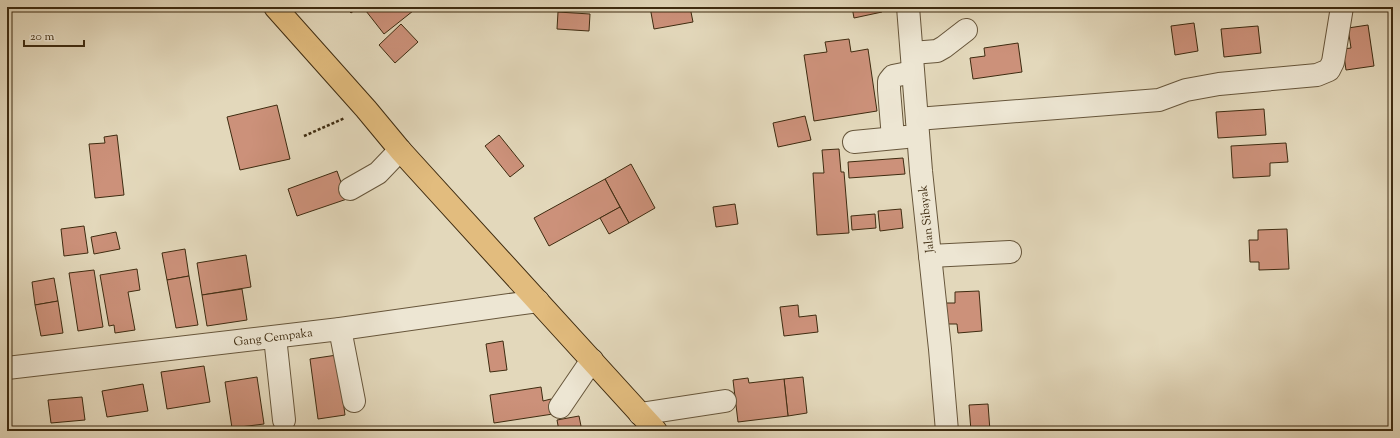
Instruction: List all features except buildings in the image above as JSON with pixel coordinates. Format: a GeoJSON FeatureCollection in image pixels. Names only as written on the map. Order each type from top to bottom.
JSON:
{"type":"FeatureCollection","features":[{"type":"Feature","properties":{"kind":"main road"},"geometry":{"type":"LineString","coordinates":[[275,7],[366,109],[400,150],[656,431]]}},
{"type":"Feature","properties":{"kind":"street","name":"Jalan Sibayak"},"geometry":{"type":"LineString","coordinates":[[908,7],[947,431]]}},
{"type":"Feature","properties":{"kind":"street"},"geometry":{"type":"LineString","coordinates":[[854,142],[893,138],[918,127],[1159,100],[1186,90],[1219,84],[1317,75],[1329,70],[1333,62],[1342,7]]}},
{"type":"Feature","properties":{"kind":"street"},"geometry":{"type":"LineString","coordinates":[[893,138],[889,81],[893,76],[912,63],[944,47],[966,30]]}},
{"type":"Feature","properties":{"kind":"street"},"geometry":{"type":"LineString","coordinates":[[350,189],[378,173],[400,150]]}},
{"type":"Feature","properties":{"kind":"street"},"geometry":{"type":"LineString","coordinates":[[930,256],[1010,252]]}},
{"type":"Feature","properties":{"kind":"street","name":"Gang Cempaka"},"geometry":{"type":"LineString","coordinates":[[7,368],[340,329],[538,301]]}},
{"type":"Feature","properties":{"kind":"street"},"geometry":{"type":"LineString","coordinates":[[340,329],[354,401]]}},
{"type":"Feature","properties":{"kind":"street"},"geometry":{"type":"LineString","coordinates":[[275,337],[284,420]]}},
{"type":"Feature","properties":{"kind":"street"},"geometry":{"type":"LineString","coordinates":[[560,407],[592,360]]}},
{"type":"Feature","properties":{"kind":"street"},"geometry":{"type":"LineString","coordinates":[[640,414],[725,402]]}},
{"type":"Feature","properties":{"kind":"path"},"geometry":{"type":"LineString","coordinates":[[304,136],[366,109]]}}]}
